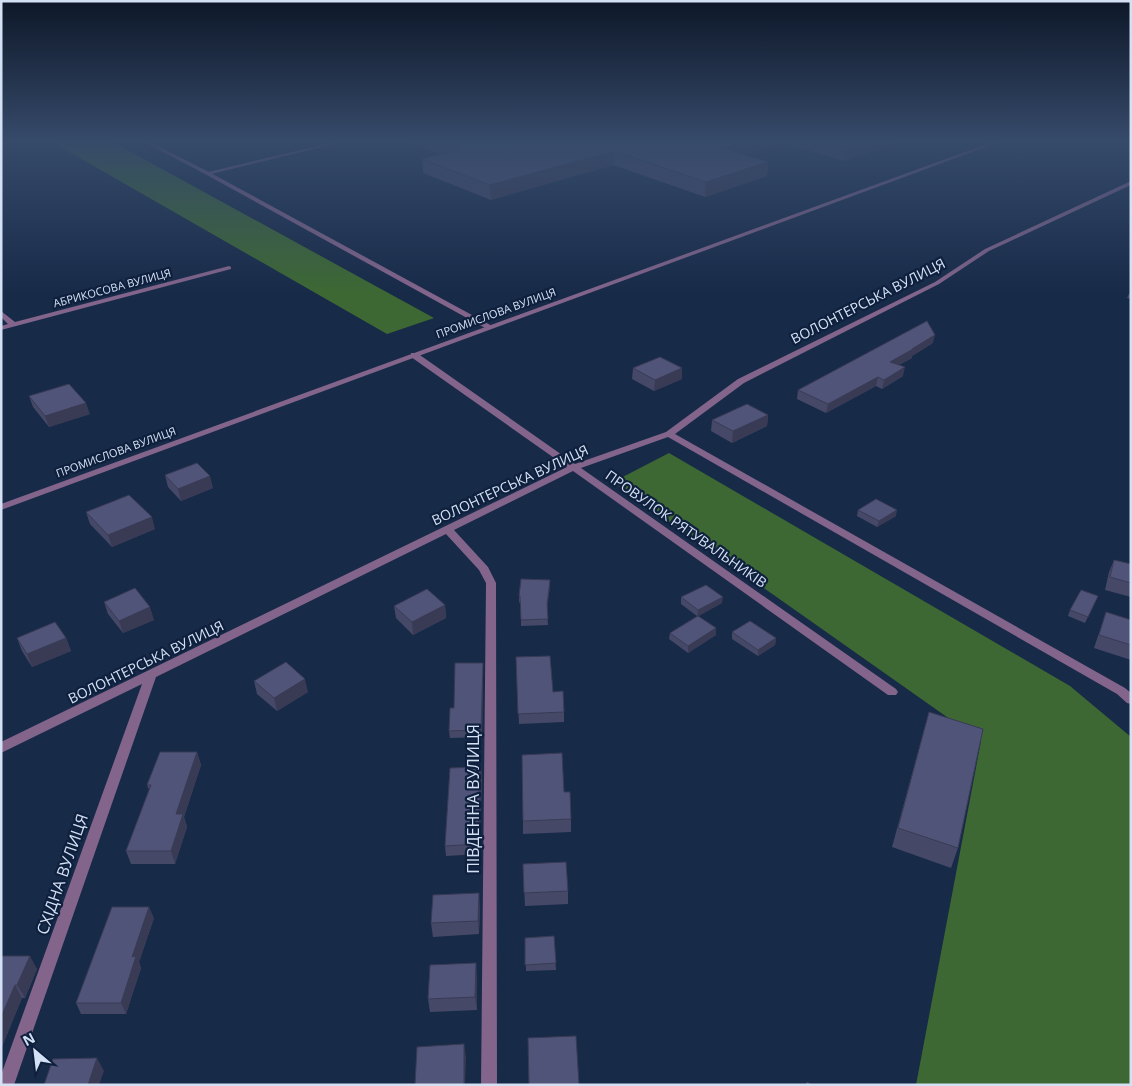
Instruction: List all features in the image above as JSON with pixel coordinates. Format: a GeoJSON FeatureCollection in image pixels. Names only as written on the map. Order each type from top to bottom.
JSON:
{"type":"FeatureCollection","features":[{"type":"Feature","properties":{"kind":"street"},"geometry":{"type":"LineString","coordinates":[[241,192],[490,327]]}},
{"type":"Feature","properties":{"kind":"street","name":"ПРОМИСЛОВА ВУЛИЦЯ"},"geometry":{"type":"LineString","coordinates":[[1,507],[861,192]]}},
{"type":"Feature","properties":{"kind":"street","name":"ВОЛОНТЕРСЬКА ВУЛИЦЯ"},"geometry":{"type":"LineString","coordinates":[[1,748],[575,467],[669,434],[741,381],[937,283],[988,250],[1112,192]]}},
{"type":"Feature","properties":{"kind":"street","name":"АБРИКОСОВА ВУЛИЦЯ"},"geometry":{"type":"LineString","coordinates":[[1,328],[229,268]]}},
{"type":"Feature","properties":{"kind":"street"},"geometry":{"type":"LineString","coordinates":[[1,314],[14,325]]}},
{"type":"Feature","properties":{"kind":"street","name":"ПРОВУЛОК РЯТУВАЛЬНИКІВ"},"geometry":{"type":"LineString","coordinates":[[414,355],[892,692]]}},
{"type":"Feature","properties":{"kind":"street"},"geometry":{"type":"LineString","coordinates":[[669,434],[1126,691],[1131,700]]}},
{"type":"Feature","properties":{"kind":"street","name":"ПІВДЕННА ВУЛИЦЯ"},"geometry":{"type":"LineString","coordinates":[[448,530],[484,569],[491,583],[489,1085]]}},
{"type":"Feature","properties":{"kind":"street","name":"СХІДНА ВУЛИЦЯ"},"geometry":{"type":"LineString","coordinates":[[6,1085],[151,675]]}},
{"type":"Feature","properties":{"kind":"green space"},"geometry":{"type":"Polygon","coordinates":[[[138,192],[203,192],[434,318],[387,334],[138,192]]]}},
{"type":"Feature","properties":{"kind":"green space"},"geometry":{"type":"Polygon","coordinates":[[[669,453],[1070,686],[1131,737],[1131,1085],[916,1085],[981,741],[613,482],[669,453]]]}},
{"type":"Feature","properties":{"kind":"building"},"geometry":{"type":"Polygon","coordinates":[[[927,321],[935,335],[890,362],[905,367],[884,380],[878,377],[828,404],[798,390],[927,321]]]}},
{"type":"Feature","properties":{"kind":"building"},"geometry":{"type":"Polygon","coordinates":[[[660,357],[682,368],[655,380],[633,368],[660,357]]]}},
{"type":"Feature","properties":{"kind":"building"},"geometry":{"type":"Polygon","coordinates":[[[69,384],[86,403],[45,416],[29,396],[69,384]]]}},
{"type":"Feature","properties":{"kind":"building"},"geometry":{"type":"Polygon","coordinates":[[[747,404],[768,415],[733,431],[712,420],[747,404]]]}},
{"type":"Feature","properties":{"kind":"building"},"geometry":{"type":"Polygon","coordinates":[[[197,463],[210,476],[178,489],[165,475],[197,463]]]}},
{"type":"Feature","properties":{"kind":"building"},"geometry":{"type":"Polygon","coordinates":[[[129,495],[152,517],[108,535],[86,512],[129,495]]]}},
{"type":"Feature","properties":{"kind":"building"},"geometry":{"type":"Polygon","coordinates":[[[876,499],[897,510],[879,521],[858,510],[876,499]]]}},
{"type":"Feature","properties":{"kind":"building"},"geometry":{"type":"Polygon","coordinates":[[[1114,560],[1131,564],[1131,583],[1110,577],[1114,560]]]}},
{"type":"Feature","properties":{"kind":"building"},"geometry":{"type":"Polygon","coordinates":[[[521,579],[550,580],[547,604],[548,619],[521,620],[519,596],[521,579]]]}},
{"type":"Feature","properties":{"kind":"building"},"geometry":{"type":"Polygon","coordinates":[[[706,585],[723,597],[698,610],[681,597],[706,585]]]}},
{"type":"Feature","properties":{"kind":"building"},"geometry":{"type":"Polygon","coordinates":[[[135,588],[150,607],[119,621],[104,602],[135,588]]]}},
{"type":"Feature","properties":{"kind":"building"},"geometry":{"type":"Polygon","coordinates":[[[427,589],[445,605],[412,622],[394,606],[427,589]]]}},
{"type":"Feature","properties":{"kind":"building"},"geometry":{"type":"Polygon","coordinates":[[[1081,590],[1098,596],[1088,617],[1070,610],[1081,590]]]}},
{"type":"Feature","properties":{"kind":"building"},"geometry":{"type":"Polygon","coordinates":[[[1106,612],[1131,620],[1131,645],[1099,635],[1106,612]]]}},
{"type":"Feature","properties":{"kind":"building"},"geometry":{"type":"Polygon","coordinates":[[[698,616],[716,628],[688,646],[670,633],[698,616]]]}},
{"type":"Feature","properties":{"kind":"building"},"geometry":{"type":"Polygon","coordinates":[[[750,621],[776,638],[758,650],[732,632],[750,621]]]}},
{"type":"Feature","properties":{"kind":"building"},"geometry":{"type":"Polygon","coordinates":[[[55,622],[66,638],[27,654],[17,638],[55,622]]]}},
{"type":"Feature","properties":{"kind":"building"},"geometry":{"type":"Polygon","coordinates":[[[550,656],[553,692],[563,691],[564,712],[518,714],[516,657],[550,656]]]}},
{"type":"Feature","properties":{"kind":"building"},"geometry":{"type":"Polygon","coordinates":[[[286,662],[305,679],[274,698],[254,681],[286,662]]]}},
{"type":"Feature","properties":{"kind":"building"},"geometry":{"type":"Polygon","coordinates":[[[455,663],[483,663],[481,730],[449,731],[450,708],[454,708],[455,663]]]}},
{"type":"Feature","properties":{"kind":"building"},"geometry":{"type":"Polygon","coordinates":[[[929,712],[983,729],[958,848],[898,828],[929,712]]]}},
{"type":"Feature","properties":{"kind":"building"},"geometry":{"type":"Polygon","coordinates":[[[160,752],[197,752],[176,814],[183,814],[171,851],[126,851],[151,785],[147,785],[160,752]]]}},
{"type":"Feature","properties":{"kind":"building"},"geometry":{"type":"Polygon","coordinates":[[[562,753],[564,792],[570,792],[571,819],[523,821],[522,755],[562,753]]]}},
{"type":"Feature","properties":{"kind":"building"},"geometry":{"type":"Polygon","coordinates":[[[481,767],[478,844],[445,846],[450,768],[481,767]]]}},
{"type":"Feature","properties":{"kind":"building"},"geometry":{"type":"Polygon","coordinates":[[[566,862],[568,891],[524,893],[523,864],[566,862]]]}},
{"type":"Feature","properties":{"kind":"building"},"geometry":{"type":"Polygon","coordinates":[[[479,893],[478,921],[431,923],[433,895],[479,893]]]}},
{"type":"Feature","properties":{"kind":"building"},"geometry":{"type":"Polygon","coordinates":[[[112,907],[149,907],[132,957],[136,956],[121,1003],[76,1003],[112,907]]]}},
{"type":"Feature","properties":{"kind":"building"},"geometry":{"type":"Polygon","coordinates":[[[554,936],[556,963],[525,965],[525,938],[554,936]]]}},
{"type":"Feature","properties":{"kind":"building"},"geometry":{"type":"Polygon","coordinates":[[[1,956],[30,956],[1,1017],[1,956]]]}},
{"type":"Feature","properties":{"kind":"building"},"geometry":{"type":"Polygon","coordinates":[[[476,963],[475,997],[428,999],[430,965],[476,963]]]}},
{"type":"Feature","properties":{"kind":"building"},"geometry":{"type":"Polygon","coordinates":[[[576,1036],[579,1085],[529,1085],[528,1038],[576,1036]]]}},
{"type":"Feature","properties":{"kind":"building"},"geometry":{"type":"Polygon","coordinates":[[[464,1044],[464,1085],[415,1085],[417,1047],[464,1044]]]}},
{"type":"Feature","properties":{"kind":"building"},"geometry":{"type":"Polygon","coordinates":[[[97,1058],[88,1085],[44,1085],[53,1059],[97,1058]]]}}]}
